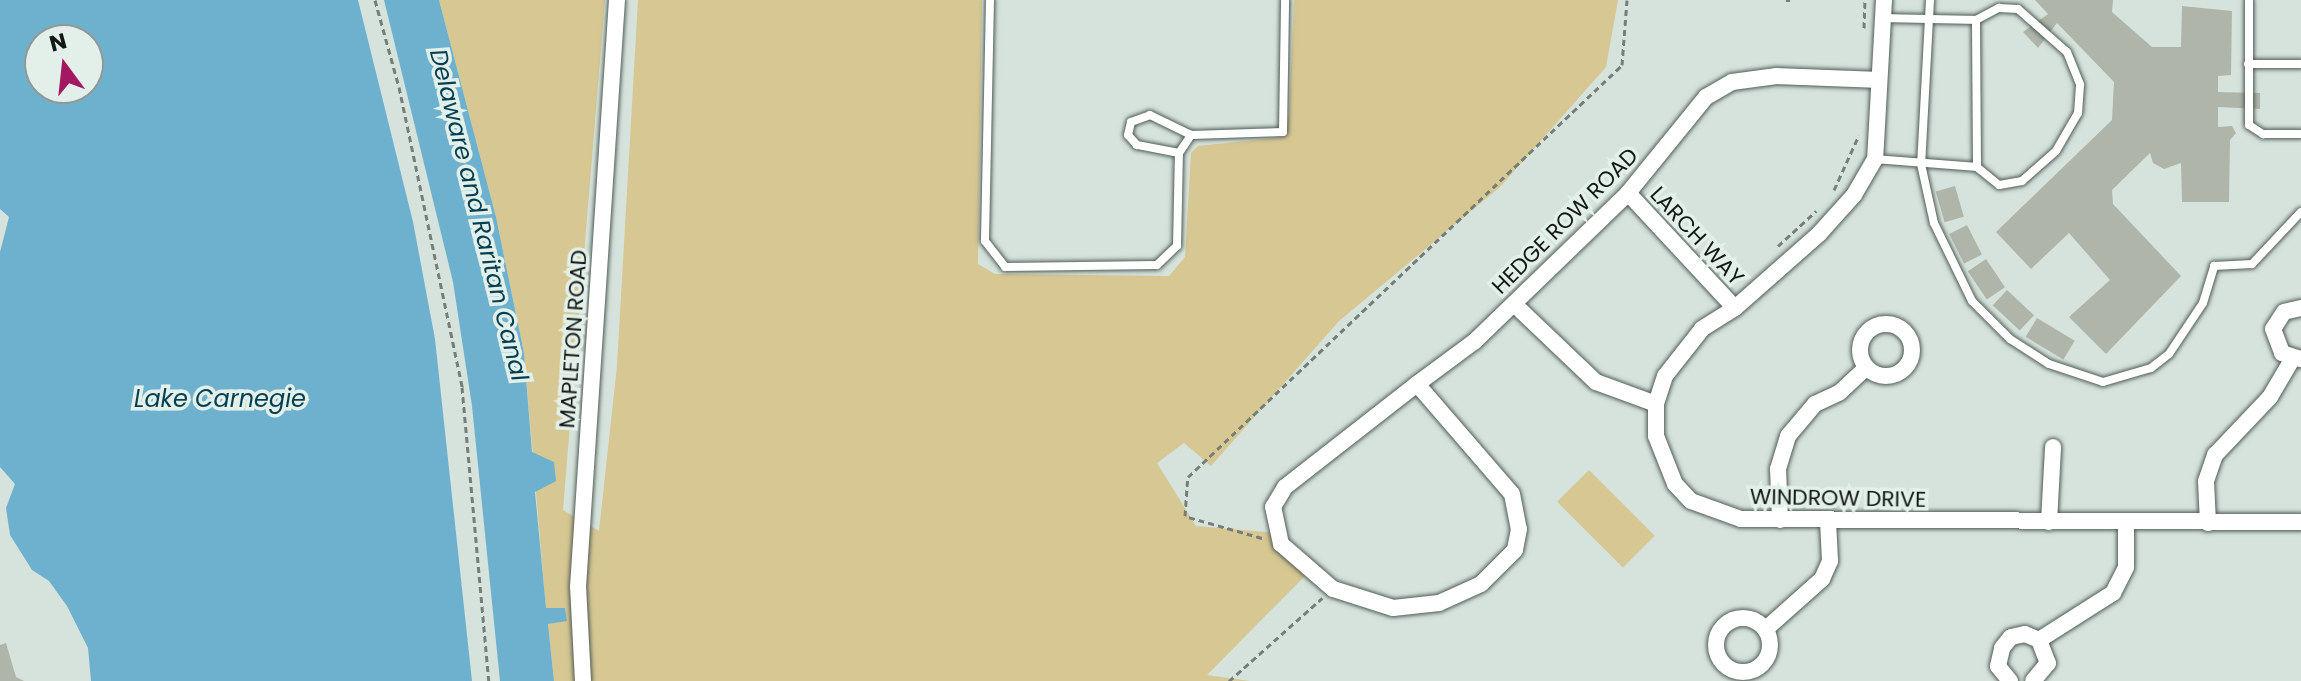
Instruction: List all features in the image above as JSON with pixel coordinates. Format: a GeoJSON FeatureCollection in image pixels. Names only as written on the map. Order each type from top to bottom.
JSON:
{"type":"FeatureCollection","features":[{"type":"Feature","properties":{"kind":"street","name":"MAPLETON ROAD"},"geometry":{"type":"LineString","coordinates":[[583,681],[578,587],[617,0]]}},
{"type":"Feature","properties":{"kind":"street","name":"WINDROW DRIVE"},"geometry":{"type":"LineString","coordinates":[[1884,0],[1875,159],[1854,195],[1819,234],[1735,308],[1684,346],[1665,376],[1656,404],[1656,436],[1663,464],[1691,501],[1741,519],[2301,522]]}},
{"type":"Feature","properties":{"kind":"street","name":"HEDGE ROW ROAD"},"geometry":{"type":"LineString","coordinates":[[1281,544],[1273,507],[1285,487],[1514,304],[1628,193],[1706,97],[1732,82],[1777,76],[1879,80]]}},
{"type":"Feature","properties":{"kind":"street","name":"LARCH WAY"},"geometry":{"type":"LineString","coordinates":[[1628,193],[1735,308]]}},
{"type":"Feature","properties":{"kind":"street"},"geometry":{"type":"LineString","coordinates":[[1514,304],[1596,382],[1656,404]]}},
{"type":"Feature","properties":{"kind":"street"},"geometry":{"type":"LineString","coordinates":[[2208,523],[2206,481],[2215,455],[2270,397],[2297,358],[2277,346],[2273,329],[2284,312],[2301,308]]}},
{"type":"Feature","properties":{"kind":"street"},"geometry":{"type":"LineString","coordinates":[[1780,520],[1778,469],[1788,436],[1815,404],[1839,393],[1866,368]]}},
{"type":"Feature","properties":{"kind":"street"},"geometry":{"type":"LineString","coordinates":[[1281,544],[1333,589],[1393,608],[1439,603],[1481,584],[1515,550],[1519,529],[1512,494],[1417,384]]}},
{"type":"Feature","properties":{"kind":"street"},"geometry":{"type":"LineString","coordinates":[[2049,522],[2053,447]]}},
{"type":"Feature","properties":{"kind":"street"},"geometry":{"type":"LineString","coordinates":[[1767,628],[1822,579],[1830,561],[1828,520]]}},
{"type":"Feature","properties":{"kind":"street"},"geometry":{"type":"LineString","coordinates":[[2039,640],[2113,593],[2126,567],[2126,523]]}},
{"type":"Feature","properties":{"kind":"street"},"geometry":{"type":"LineString","coordinates":[[2010,681],[1998,666],[2002,648],[2011,637],[2025,634],[2039,640],[2048,663],[2040,679],[2033,681]]}},
{"type":"Feature","properties":{"kind":"lane"},"geometry":{"type":"LineString","coordinates":[[990,0],[985,241],[1005,267],[1157,265],[1177,246],[1179,153],[1191,135]]}},
{"type":"Feature","properties":{"kind":"lane"},"geometry":{"type":"LineString","coordinates":[[1179,153],[1137,145],[1128,135],[1131,122],[1150,115],[1191,135],[1283,132],[1285,0]]}},
{"type":"Feature","properties":{"kind":"lane"},"geometry":{"type":"LineString","coordinates":[[1930,0],[1921,164],[1934,223],[1972,301],[2010,339],[2049,364],[2103,382],[2131,377],[2169,354],[2203,303],[2214,266],[2252,264],[2301,212]]}},
{"type":"Feature","properties":{"kind":"lane"},"geometry":{"type":"LineString","coordinates":[[2249,0],[2249,125],[2263,134],[2301,134]]}},
{"type":"Feature","properties":{"kind":"lane"},"geometry":{"type":"LineString","coordinates":[[1875,159],[1977,167],[1999,185],[2022,181],[2056,151],[2078,113],[2080,85],[2067,52],[2018,9],[1999,8],[1976,20],[1883,18]]}},
{"type":"Feature","properties":{"kind":"lane"},"geometry":{"type":"LineString","coordinates":[[1976,20],[1977,167]]}},
{"type":"Feature","properties":{"kind":"lane"},"geometry":{"type":"LineString","coordinates":[[2248,64],[2301,64]]}},
{"type":"Feature","properties":{"kind":"path"},"geometry":{"type":"LineString","coordinates":[[375,0],[399,87],[462,387],[489,681]]}},
{"type":"Feature","properties":{"kind":"path"},"geometry":{"type":"LineString","coordinates":[[1281,544],[1185,516],[1188,477],[1622,65],[1627,0]]}},
{"type":"Feature","properties":{"kind":"path"},"geometry":{"type":"LineString","coordinates":[[1864,35],[1865,0]]}},
{"type":"Feature","properties":{"kind":"path"},"geometry":{"type":"LineString","coordinates":[[1827,199],[1849,166],[1859,132]]}},
{"type":"Feature","properties":{"kind":"path"},"geometry":{"type":"LineString","coordinates":[[1769,254],[1819,207]]}},
{"type":"Feature","properties":{"kind":"path"},"geometry":{"type":"LineString","coordinates":[[1229,681],[1333,589]]}},
{"type":"Feature","properties":{"kind":"shaded area"},"geometry":{"type":"Polygon","coordinates":[[[439,0],[605,0],[563,510],[599,531],[617,366],[638,0],[982,0],[978,264],[995,274],[1169,276],[1185,257],[1191,153],[1198,146],[1283,137],[1289,115],[1294,0],[1618,0],[1606,67],[1500,187],[1339,321],[1211,466],[1184,443],[1157,463],[1196,526],[1278,533],[1310,571],[1207,675],[1250,681],[554,681],[548,624],[567,620],[565,608],[546,609],[524,353],[496,217],[439,0]]]}},
{"type":"Feature","properties":{"kind":"shaded area"},"geometry":{"type":"Polygon","coordinates":[[[1589,470],[1655,536],[1623,568],[1557,502],[1589,470]]]}},
{"type":"Feature","properties":{"kind":"water","name":"Lake Carnegie"},"geometry":{"type":"Polygon","coordinates":[[[0,0],[358,0],[413,222],[435,339],[472,681],[91,681],[88,648],[67,606],[49,581],[32,570],[10,535],[6,508],[15,484],[0,467],[0,252],[9,217],[0,209],[0,0]]]}},
{"type":"Feature","properties":{"kind":"water","name":"Delaware and Raritan Canal"},"geometry":{"type":"Polygon","coordinates":[[[384,0],[439,0],[496,217],[524,353],[532,452],[554,462],[556,481],[535,492],[546,608],[565,608],[567,621],[548,624],[554,681],[500,681],[472,406],[453,282],[384,0]]]}},
{"type":"Feature","properties":{"kind":"building"},"geometry":{"type":"Polygon","coordinates":[[[2035,0],[2113,0],[2112,12],[2152,47],[2181,47],[2182,6],[2232,11],[2231,75],[2218,76],[2218,92],[2260,93],[2260,109],[2218,107],[2218,127],[2232,126],[2236,133],[2230,140],[2229,202],[2182,202],[2181,163],[2164,169],[2153,163],[2150,153],[2112,190],[2113,204],[2181,276],[2106,354],[2069,317],[2110,280],[2069,233],[2031,269],[1996,232],[2112,120],[2114,82],[2057,23],[2038,48],[2023,32],[2048,14],[2035,0]]]}},
{"type":"Feature","properties":{"kind":"building"},"geometry":{"type":"Polygon","coordinates":[[[1955,186],[1964,217],[1945,222],[1936,192],[1955,186]]]}},
{"type":"Feature","properties":{"kind":"building"},"geometry":{"type":"Polygon","coordinates":[[[1967,225],[1982,254],[1964,263],[1949,234],[1967,225]]]}},
{"type":"Feature","properties":{"kind":"building"},"geometry":{"type":"Polygon","coordinates":[[[1986,259],[2005,287],[1987,299],[1968,271],[1986,259]]]}},
{"type":"Feature","properties":{"kind":"building"},"geometry":{"type":"Polygon","coordinates":[[[2007,290],[2034,315],[2020,331],[1993,305],[2007,290]]]}},
{"type":"Feature","properties":{"kind":"building"},"geometry":{"type":"Polygon","coordinates":[[[2037,318],[2075,341],[2063,360],[2026,337],[2037,318]]]}},
{"type":"Feature","properties":{"kind":"building"},"geometry":{"type":"Polygon","coordinates":[[[6,643],[16,677],[24,681],[0,681],[0,645],[6,643]]]}}]}
